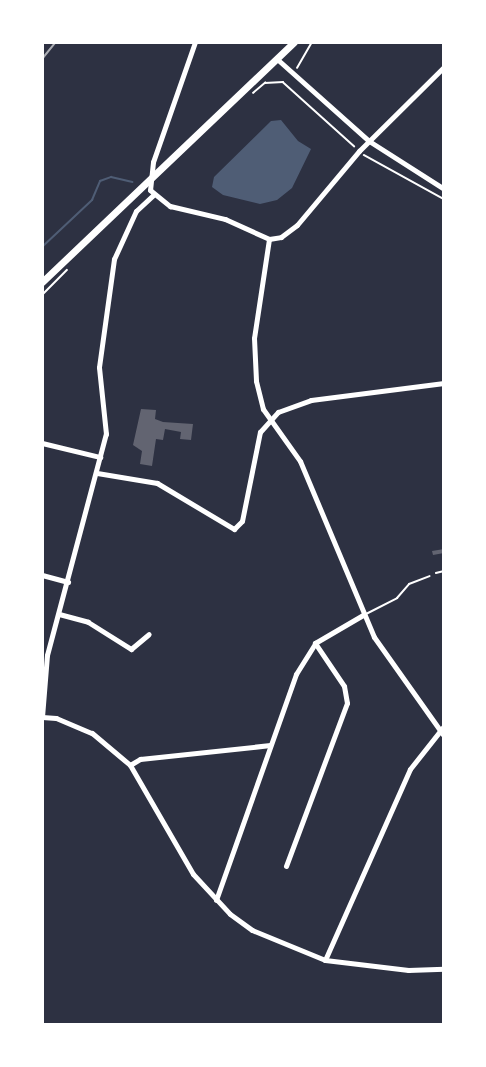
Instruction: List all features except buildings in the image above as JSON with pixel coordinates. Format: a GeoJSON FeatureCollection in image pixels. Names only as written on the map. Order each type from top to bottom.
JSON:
{"type":"FeatureCollection","features":[{"type":"Feature","properties":{"kind":"main road"},"geometry":{"type":"LineString","coordinates":[[42,282],[294,42]]}},
{"type":"Feature","properties":{"kind":"street"},"geometry":{"type":"LineString","coordinates":[[195,42],[153,162],[150,190],[153,195],[170,206],[225,219],[269,238],[281,237],[297,225],[359,151],[444,67]]}},
{"type":"Feature","properties":{"kind":"street"},"geometry":{"type":"LineString","coordinates":[[277,59],[369,141],[444,189]]}},
{"type":"Feature","properties":{"kind":"street"},"geometry":{"type":"LineString","coordinates":[[153,195],[136,211],[114,259],[100,354],[100,385],[107,423],[97,473],[47,655],[42,717],[56,718],[93,733],[130,765],[152,797],[185,862],[216,900],[252,930],[282,946],[325,960],[408,970],[444,969]]}},
{"type":"Feature","properties":{"kind":"street"},"geometry":{"type":"LineString","coordinates":[[269,238],[254,338],[256,381],[269,419],[300,461],[347,567],[363,615],[386,658],[442,728],[444,736]]}},
{"type":"Feature","properties":{"kind":"street"},"geometry":{"type":"LineString","coordinates":[[97,473],[157,483],[234,529],[242,521],[260,432],[269,419],[311,400],[444,383]]}},
{"type":"Feature","properties":{"kind":"street"},"geometry":{"type":"LineString","coordinates":[[42,443],[100,457]]}},
{"type":"Feature","properties":{"kind":"street"},"geometry":{"type":"LineString","coordinates":[[42,575],[68,582]]}},
{"type":"Feature","properties":{"kind":"street"},"geometry":{"type":"LineString","coordinates":[[59,614],[87,622],[131,649],[149,634]]}},
{"type":"Feature","properties":{"kind":"street"},"geometry":{"type":"LineString","coordinates":[[216,900],[296,674],[315,643],[363,615]]}},
{"type":"Feature","properties":{"kind":"street"},"geometry":{"type":"LineString","coordinates":[[286,866],[347,702],[344,686],[315,643]]}},
{"type":"Feature","properties":{"kind":"street"},"geometry":{"type":"LineString","coordinates":[[325,960],[410,769],[442,728]]}},
{"type":"Feature","properties":{"kind":"street"},"geometry":{"type":"LineString","coordinates":[[130,765],[140,759],[270,745]]}},
{"type":"Feature","properties":{"kind":"lane"},"geometry":{"type":"LineString","coordinates":[[363,615],[397,598],[409,584],[430,576]]}},
{"type":"Feature","properties":{"kind":"path"},"geometry":{"type":"LineString","coordinates":[[312,42],[307,56],[283,82],[371,162],[444,199]]}},
{"type":"Feature","properties":{"kind":"path"},"geometry":{"type":"LineString","coordinates":[[430,576],[444,572]]}},
{"type":"Feature","properties":{"kind":"water"},"geometry":{"type":"Polygon","coordinates":[[[281,120],[298,141],[311,149],[292,188],[277,200],[260,204],[223,195],[212,187],[214,177],[271,121],[281,120]]]}},
{"type":"Feature","properties":{"kind":"waterway"},"geometry":{"type":"LineString","coordinates":[[42,247],[92,200],[100,181],[111,177],[132,182]]}},
{"type":"Feature","properties":{"kind":"railway"},"geometry":{"type":"LineString","coordinates":[[42,59],[56,42]]}}]}
